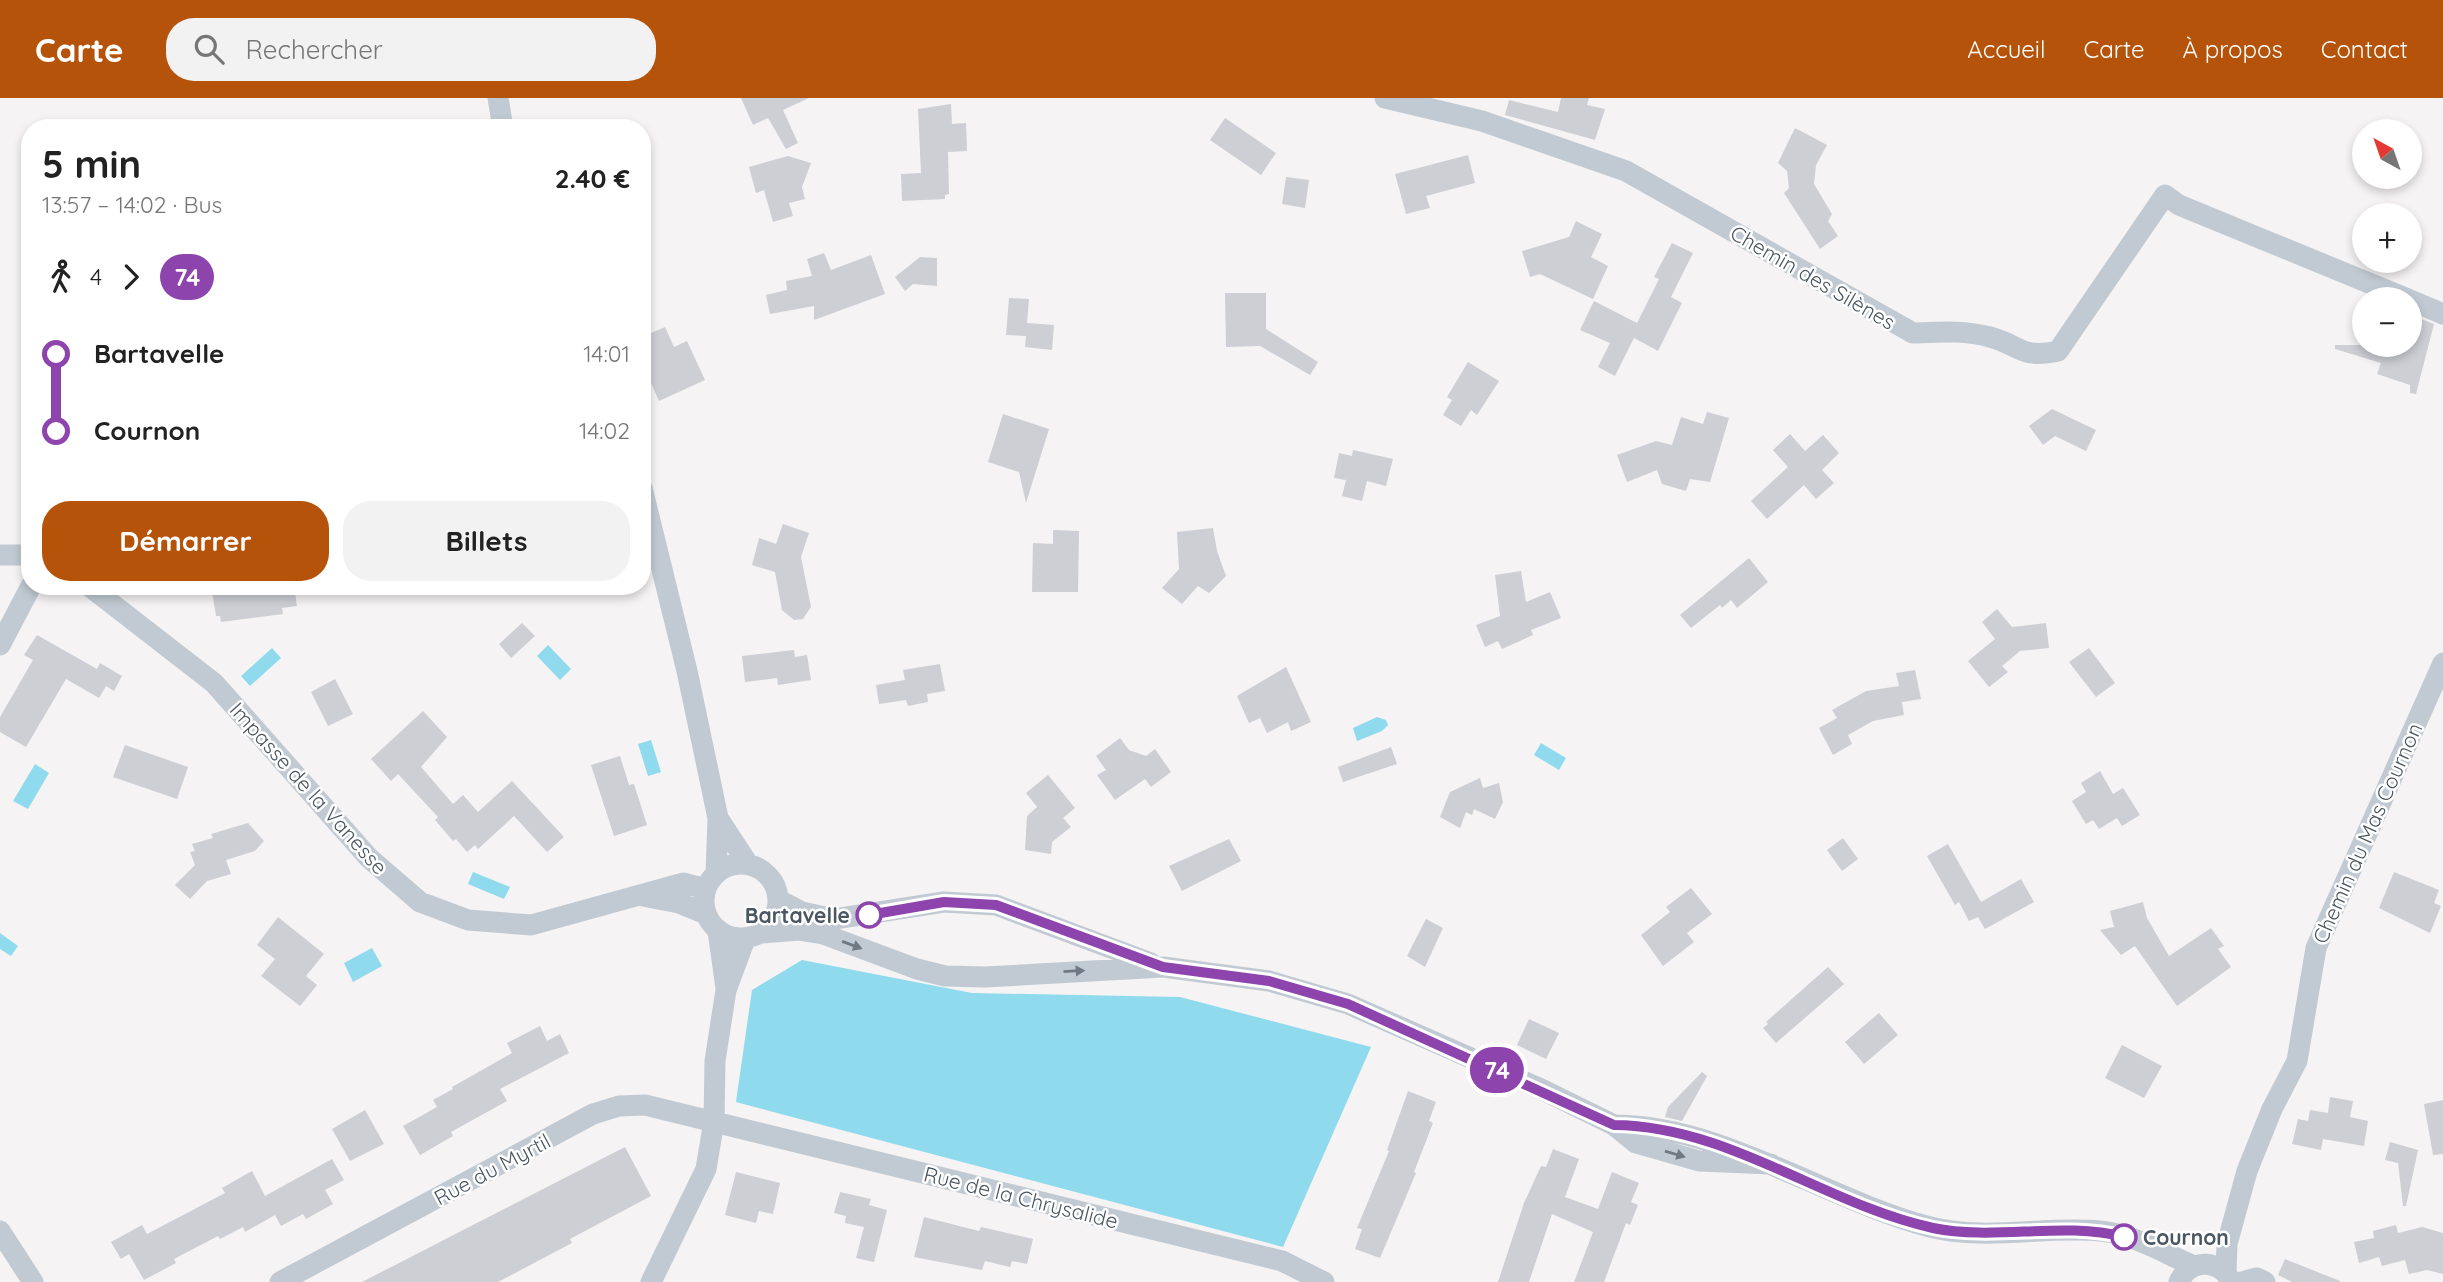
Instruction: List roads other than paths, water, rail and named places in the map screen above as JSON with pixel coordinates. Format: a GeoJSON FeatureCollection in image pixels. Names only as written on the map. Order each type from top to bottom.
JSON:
{"type":"FeatureCollection","features":[{"type":"Feature","properties":{"kind":"street"},"geometry":{"type":"LineString","coordinates":[[498,98],[502,119]]}},
{"type":"Feature","properties":{"kind":"street","name":"Chemin des Silènes"},"geometry":{"type":"LineString","coordinates":[[1385,98],[1482,121],[1626,170],[1913,333],[1956,331],[1993,338],[2033,356],[2058,351],[2165,195],[2179,205],[2378,287]]}},
{"type":"Feature","properties":{"kind":"street","name":"Chemin des Silènes"},"geometry":{"type":"LineString","coordinates":[[2422,305],[2443,314]]}},
{"type":"Feature","properties":{"kind":"street"},"geometry":{"type":"LineString","coordinates":[[651,525],[687,671],[718,818],[711,882],[712,923],[726,990]]}},
{"type":"Feature","properties":{"kind":"street"},"geometry":{"type":"LineString","coordinates":[[0,555],[21,555]]}},
{"type":"Feature","properties":{"kind":"street"},"geometry":{"type":"LineString","coordinates":[[0,645],[26,595]]}},
{"type":"Feature","properties":{"kind":"street","name":"Impasse de la Vanesse"},"geometry":{"type":"LineString","coordinates":[[101,595],[214,683],[369,858],[419,902],[468,920],[531,925],[683,883],[711,882]]}},
{"type":"Feature","properties":{"kind":"street","name":"Chemin du Mas Cournon"},"geometry":{"type":"LineString","coordinates":[[2233,1279],[2227,1244],[2247,1171],[2272,1109],[2297,1061],[2315,947],[2443,663]]}},
{"type":"Feature","properties":{"kind":"street"},"geometry":{"type":"LineString","coordinates":[[718,818],[748,864]]}},
{"type":"Feature","properties":{"kind":"street"},"geometry":{"type":"LineString","coordinates":[[651,1282],[706,1169],[715,1121],[715,1060],[726,990],[754,936],[772,924],[779,900],[772,879],[764,871],[748,864],[736,864],[711,882]]}},
{"type":"Feature","properties":{"kind":"street","name":"Impasse de la Vanesse"},"geometry":{"type":"LineString","coordinates":[[637,895],[679,903],[712,923]]}},
{"type":"Feature","properties":{"kind":"street"},"geometry":{"type":"LineString","coordinates":[[779,900],[802,912],[834,919],[944,902],[996,905],[1163,967]]}},
{"type":"Feature","properties":{"kind":"street"},"geometry":{"type":"LineString","coordinates":[[712,923],[726,936],[754,936],[798,930],[823,934],[917,969],[945,976],[985,977],[1163,967],[1269,981],[1348,1004],[1614,1125],[1635,1125],[1707,1142],[1771,1164],[1870,1208],[1933,1228],[1971,1232],[2102,1231],[2146,1243],[2233,1279],[2258,1278],[2265,1282]]}},
{"type":"Feature","properties":{"kind":"street","name":"Rue du Myrtil"},"geometry":{"type":"LineString","coordinates":[[280,1282],[593,1114],[620,1106],[645,1105],[715,1121]]}},
{"type":"Feature","properties":{"kind":"street","name":"Rue de la Chrysalide"},"geometry":{"type":"LineString","coordinates":[[715,1121],[1282,1261],[1324,1282]]}},
{"type":"Feature","properties":{"kind":"street"},"geometry":{"type":"LineString","coordinates":[[0,1231],[33,1282]]}},
{"type":"Feature","properties":{"kind":"street"},"geometry":{"type":"LineString","coordinates":[[2146,1243],[2173,1282]]}},
{"type":"Feature","properties":{"kind":"street"},"geometry":{"type":"LineString","coordinates":[[2179,1282],[2227,1244]]}},
{"type":"Feature","properties":{"kind":"water"},"geometry":{"type":"Polygon","coordinates":[[[548,645],[571,669],[560,680],[537,656],[548,645]]]}},
{"type":"Feature","properties":{"kind":"water"},"geometry":{"type":"Polygon","coordinates":[[[272,648],[281,658],[250,686],[241,676],[272,648]]]}},
{"type":"Feature","properties":{"kind":"water"},"geometry":{"type":"Polygon","coordinates":[[[1377,717],[1386,720],[1388,725],[1382,731],[1357,741],[1353,728],[1377,717]]]}},
{"type":"Feature","properties":{"kind":"water"},"geometry":{"type":"Polygon","coordinates":[[[651,740],[661,772],[648,776],[638,744],[651,740]]]}},
{"type":"Feature","properties":{"kind":"water"},"geometry":{"type":"Polygon","coordinates":[[[1541,743],[1566,758],[1559,770],[1534,755],[1541,743]]]}},
{"type":"Feature","properties":{"kind":"water"},"geometry":{"type":"Polygon","coordinates":[[[35,764],[49,773],[28,809],[13,801],[35,764]]]}},
{"type":"Feature","properties":{"kind":"water"},"geometry":{"type":"Polygon","coordinates":[[[473,872],[510,887],[504,899],[468,884],[473,872]]]}},
{"type":"Feature","properties":{"kind":"water"},"geometry":{"type":"Polygon","coordinates":[[[0,933],[18,946],[11,956],[0,949],[0,933]]]}},
{"type":"Feature","properties":{"kind":"water"},"geometry":{"type":"Polygon","coordinates":[[[372,948],[382,966],[353,982],[344,963],[372,948]]]}},
{"type":"Feature","properties":{"kind":"water"},"geometry":{"type":"Polygon","coordinates":[[[802,960],[972,993],[1180,997],[1371,1047],[1283,1247],[736,1102],[752,990],[802,960]]]}},
{"type":"Feature","properties":{"kind":"place","name":"Bartavelle"},"geometry":{"type":"Point","coordinates":[869,915]}},
{"type":"Feature","properties":{"kind":"place","name":"Cournon"},"geometry":{"type":"Point","coordinates":[2124,1237]}}]}
